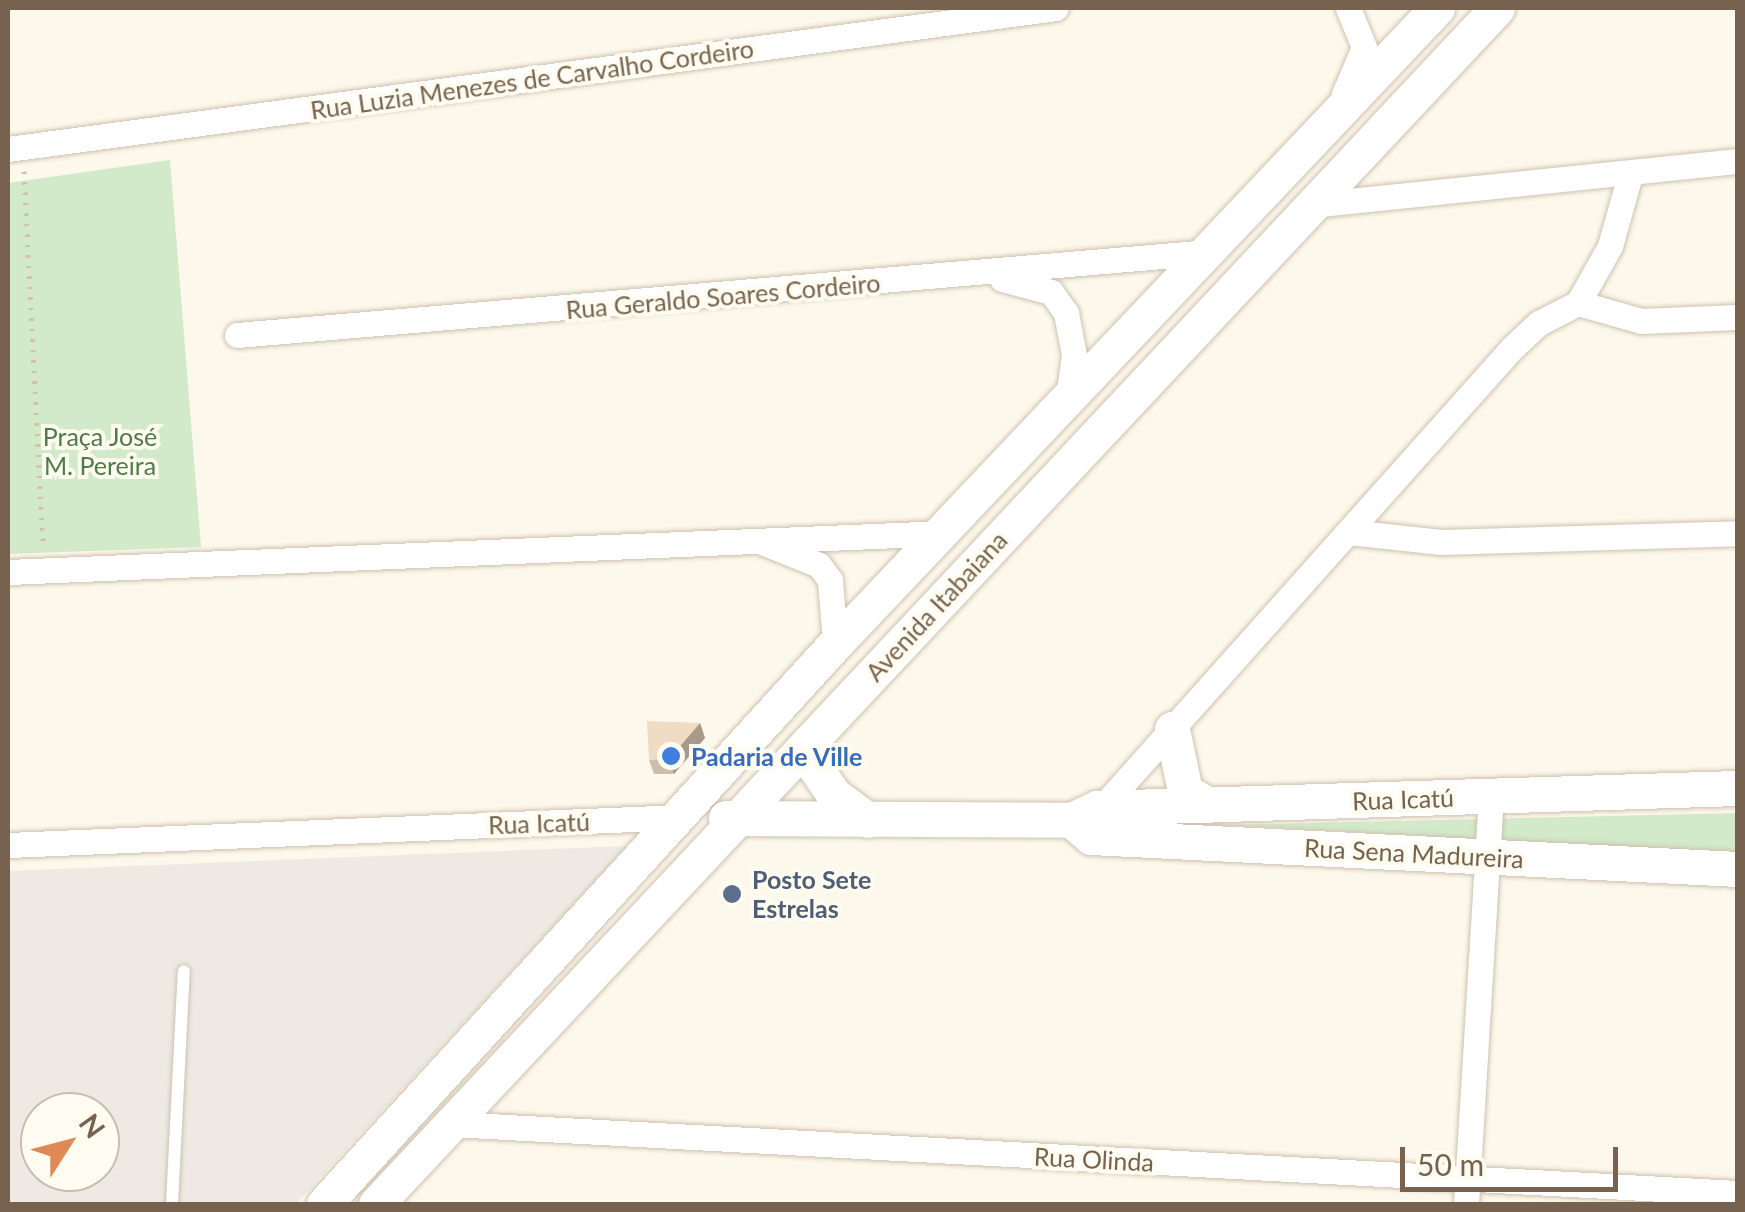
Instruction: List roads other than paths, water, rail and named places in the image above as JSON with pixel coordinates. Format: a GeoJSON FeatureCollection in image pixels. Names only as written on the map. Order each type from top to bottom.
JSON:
{"type":"FeatureCollection","features":[{"type":"Feature","properties":{"kind":"main road","name":"Avenida Itabaiana"},"geometry":{"type":"LineString","coordinates":[[324,1204],[681,818],[835,644],[945,533],[1437,8]]}},
{"type":"Feature","properties":{"kind":"main road","name":"Avenida Itabaiana"},"geometry":{"type":"LineString","coordinates":[[376,1204],[1496,8]]}},
{"type":"Feature","properties":{"kind":"main road"},"geometry":{"type":"LineString","coordinates":[[1172,729],[1185,790],[1208,805]]}},
{"type":"Feature","properties":{"kind":"main road"},"geometry":{"type":"LineString","coordinates":[[808,742],[814,767],[834,796],[868,820]]}},
{"type":"Feature","properties":{"kind":"main road","name":"Rua Icatú"},"geometry":{"type":"LineString","coordinates":[[681,818],[1086,822],[1208,805],[1738,788]]}},
{"type":"Feature","properties":{"kind":"main road","name":"Rua Sena Madureira"},"geometry":{"type":"LineString","coordinates":[[1086,822],[1490,856],[1738,869]]}},
{"type":"Feature","properties":{"kind":"street","name":"Rua Luzia Menezes de Carvalho Cordeiro"},"geometry":{"type":"LineString","coordinates":[[15,149],[1056,8]]}},
{"type":"Feature","properties":{"kind":"street"},"geometry":{"type":"LineString","coordinates":[[1307,146],[1357,72],[1364,47],[1348,8]]}},
{"type":"Feature","properties":{"kind":"street"},"geometry":{"type":"LineString","coordinates":[[1310,205],[1738,161]]}},
{"type":"Feature","properties":{"kind":"street"},"geometry":{"type":"LineString","coordinates":[[1086,822],[1512,348],[1539,323],[1578,303],[1610,246],[1630,175]]}},
{"type":"Feature","properties":{"kind":"street","name":"Rua Geraldo Soares Cordeiro"},"geometry":{"type":"LineString","coordinates":[[237,335],[988,275],[1208,252]]}},
{"type":"Feature","properties":{"kind":"street"},"geometry":{"type":"LineString","coordinates":[[988,275],[1051,292],[1066,313],[1074,379],[1066,405]]}},
{"type":"Feature","properties":{"kind":"street"},"geometry":{"type":"LineString","coordinates":[[1578,303],[1641,321],[1738,317]]}},
{"type":"Feature","properties":{"kind":"street"},"geometry":{"type":"LineString","coordinates":[[1349,532],[1441,542],[1738,533]]}},
{"type":"Feature","properties":{"kind":"street"},"geometry":{"type":"LineString","coordinates":[[8,572],[945,533]]}},
{"type":"Feature","properties":{"kind":"street"},"geometry":{"type":"LineString","coordinates":[[750,539],[819,565],[833,589],[835,644]]}},
{"type":"Feature","properties":{"kind":"street"},"geometry":{"type":"LineString","coordinates":[[1467,1192],[1491,796]]}},
{"type":"Feature","properties":{"kind":"street","name":"Rua Icatú"},"geometry":{"type":"LineString","coordinates":[[8,845],[681,818]]}},
{"type":"Feature","properties":{"kind":"street","name":"Rua Olinda"},"geometry":{"type":"LineString","coordinates":[[451,1124],[1467,1192],[1738,1193]]}},
{"type":"Feature","properties":{"kind":"lane"},"geometry":{"type":"LineString","coordinates":[[172,1204],[184,971]]}},
{"type":"Feature","properties":{"kind":"place","name":"Padaria de Ville"},"geometry":{"type":"Point","coordinates":[671,756]}},
{"type":"Feature","properties":{"kind":"place","name":"Posto Sete Estrelas"},"geometry":{"type":"Point","coordinates":[732,894]}},
{"type":"Feature","properties":{"kind":"park label","name":"Praça José M. Pereira"},"geometry":{"type":"Point","coordinates":[100,452]}}]}
